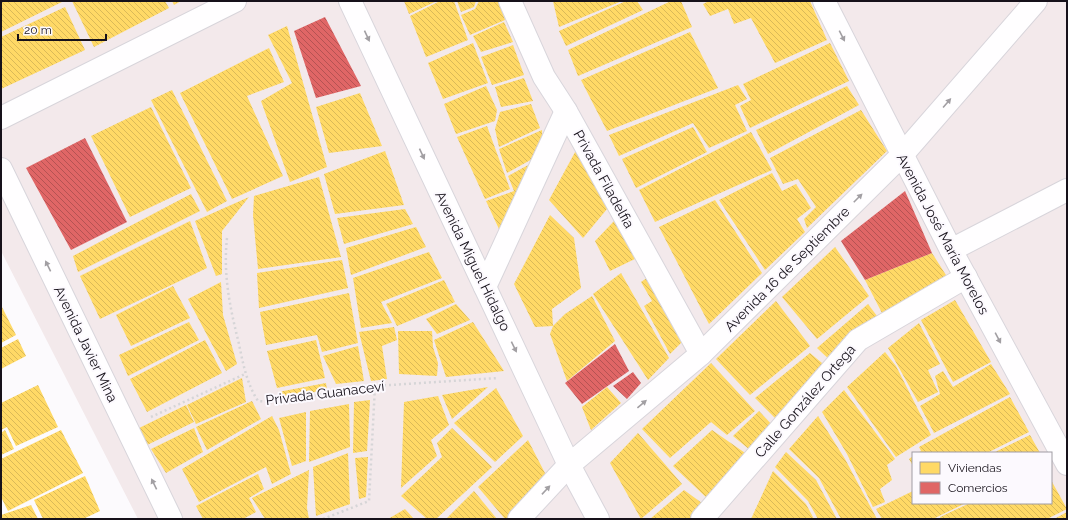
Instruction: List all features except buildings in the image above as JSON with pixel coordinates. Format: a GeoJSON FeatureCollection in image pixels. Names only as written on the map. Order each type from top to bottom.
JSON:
{"type":"FeatureCollection","features":[{"type":"Feature","properties":{"kind":"street"},"geometry":{"type":"LineString","coordinates":[[1,118],[235,1]]}},
{"type":"Feature","properties":{"kind":"street","name":"Avenida Miguel Hidalgo"},"geometry":{"type":"LineString","coordinates":[[350,1],[569,465],[598,519]]}},
{"type":"Feature","properties":{"kind":"street","name":"Privada Filadelfia"},"geometry":{"type":"LineString","coordinates":[[510,1],[544,77],[566,111],[701,354]]}},
{"type":"Feature","properties":{"kind":"street","name":"Avenida José María Morelos"},"geometry":{"type":"LineString","coordinates":[[824,1],[951,250],[1067,464]]}},
{"type":"Feature","properties":{"kind":"street","name":"Avenida 16 de Septiembre"},"geometry":{"type":"LineString","coordinates":[[519,519],[569,465],[701,354],[902,155],[1036,1]]}},
{"type":"Feature","properties":{"kind":"street"},"geometry":{"type":"LineString","coordinates":[[484,287],[566,111]]}},
{"type":"Feature","properties":{"kind":"street","name":"Avenida Javier Mina"},"geometry":{"type":"LineString","coordinates":[[1,170],[171,519]]}},
{"type":"Feature","properties":{"kind":"street"},"geometry":{"type":"LineString","coordinates":[[951,250],[1067,190]]}},
{"type":"Feature","properties":{"kind":"street","name":"Calle González Ortega"},"geometry":{"type":"LineString","coordinates":[[702,519],[858,340],[966,278]]}},
{"type":"Feature","properties":{"kind":"path"},"geometry":{"type":"LineString","coordinates":[[127,428],[245,374],[228,296],[226,273],[227,238]]}},
{"type":"Feature","properties":{"kind":"path","name":"Privada Guanaceví"},"geometry":{"type":"LineString","coordinates":[[245,374],[255,396],[258,401],[262,403],[375,386],[528,376]]}},
{"type":"Feature","properties":{"kind":"path"},"geometry":{"type":"LineString","coordinates":[[323,519],[369,501],[375,386]]}},
{"type":"Feature","properties":{"kind":"shaded area"},"geometry":{"type":"Polygon","coordinates":[[[1,1],[1067,1],[1067,519],[138,519],[1,251],[1,1]]]}}]}
